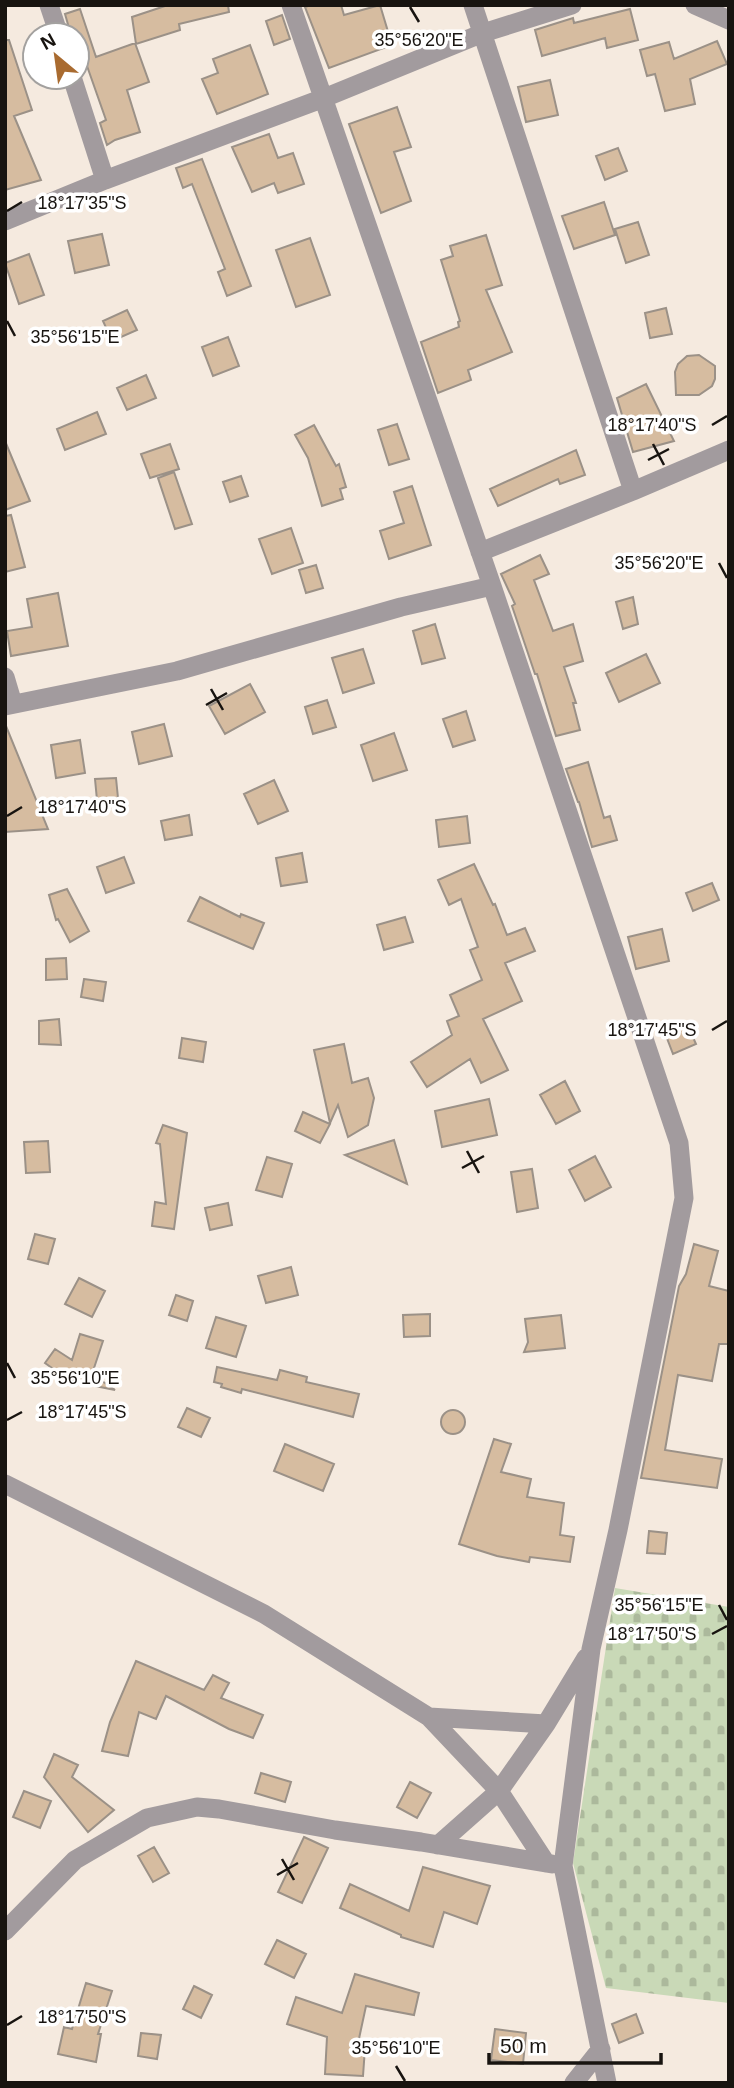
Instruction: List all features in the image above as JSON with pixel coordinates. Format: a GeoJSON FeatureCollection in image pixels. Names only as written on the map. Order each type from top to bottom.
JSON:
{"type":"FeatureCollection","features":[{"type":"Feature","properties":{"kind":"street"},"geometry":{"type":"LineString","coordinates":[[290,5],[492,586],[679,1143],[684,1173],[684,1198],[618,1530],[591,1649],[555,1864],[607,2083]]}},
{"type":"Feature","properties":{"kind":"street"},"geometry":{"type":"LineString","coordinates":[[473,5],[633,491]]}},
{"type":"Feature","properties":{"kind":"street"},"geometry":{"type":"LineString","coordinates":[[5,221],[483,33],[572,5]]}},
{"type":"Feature","properties":{"kind":"street"},"geometry":{"type":"LineString","coordinates":[[695,5],[729,20]]}},
{"type":"Feature","properties":{"kind":"street"},"geometry":{"type":"LineString","coordinates":[[76,91],[105,180]]}},
{"type":"Feature","properties":{"kind":"street"},"geometry":{"type":"LineString","coordinates":[[480,552],[729,450]]}},
{"type":"Feature","properties":{"kind":"street"},"geometry":{"type":"LineString","coordinates":[[5,677],[9,705],[177,671],[401,607],[492,586]]}},
{"type":"Feature","properties":{"kind":"street"},"geometry":{"type":"LineString","coordinates":[[5,1484],[264,1614],[429,1717],[499,1791],[555,1864]]}},
{"type":"Feature","properties":{"kind":"street"},"geometry":{"type":"LineString","coordinates":[[438,1844],[499,1791],[546,1724],[591,1649]]}},
{"type":"Feature","properties":{"kind":"street"},"geometry":{"type":"LineString","coordinates":[[429,1717],[546,1724]]}},
{"type":"Feature","properties":{"kind":"street"},"geometry":{"type":"LineString","coordinates":[[5,1931],[75,1860],[147,1818],[197,1807],[555,1864]]}},
{"type":"Feature","properties":{"kind":"street"},"geometry":{"type":"LineString","coordinates":[[574,2083],[601,2049]]}},
{"type":"Feature","properties":{"kind":"green space"},"geometry":{"type":"Polygon","coordinates":[[[615,1588],[729,1607],[729,2003],[606,1988],[573,1863],[615,1588]]]}},
{"type":"Feature","properties":{"kind":"building"},"geometry":{"type":"Polygon","coordinates":[[[168,5],[228,5],[229,12],[179,24],[180,30],[136,44],[132,17],[168,5]]]}},
{"type":"Feature","properties":{"kind":"building"},"geometry":{"type":"Polygon","coordinates":[[[341,5],[344,15],[380,5],[392,45],[329,68],[305,7],[341,5]]]}},
{"type":"Feature","properties":{"kind":"building"},"geometry":{"type":"Polygon","coordinates":[[[80,9],[84,21],[67,21],[65,14],[80,9]]]}},
{"type":"Feature","properties":{"kind":"building"},"geometry":{"type":"Polygon","coordinates":[[[630,9],[638,40],[607,48],[605,38],[542,56],[535,30],[573,18],[574,23],[630,9]]]}},
{"type":"Feature","properties":{"kind":"building"},"geometry":{"type":"Polygon","coordinates":[[[282,15],[290,39],[274,45],[266,21],[282,15]]]}},
{"type":"Feature","properties":{"kind":"building"},"geometry":{"type":"Polygon","coordinates":[[[5,40],[9,40],[21,77],[21,91],[26,91],[32,110],[14,116],[41,180],[5,190],[5,40]]]}},
{"type":"Feature","properties":{"kind":"building"},"geometry":{"type":"Polygon","coordinates":[[[717,41],[727,64],[690,79],[695,104],[665,111],[655,74],[647,76],[640,50],[669,42],[674,59],[717,41]]]}},
{"type":"Feature","properties":{"kind":"building"},"geometry":{"type":"Polygon","coordinates":[[[91,42],[96,57],[135,43],[149,82],[127,90],[140,132],[107,145],[100,123],[106,120],[91,77],[91,42]]]}},
{"type":"Feature","properties":{"kind":"building"},"geometry":{"type":"Polygon","coordinates":[[[250,45],[268,94],[217,114],[202,79],[218,73],[213,59],[250,45]]]}},
{"type":"Feature","properties":{"kind":"building"},"geometry":{"type":"Polygon","coordinates":[[[550,80],[558,115],[526,122],[518,87],[550,80]]]}},
{"type":"Feature","properties":{"kind":"building"},"geometry":{"type":"Polygon","coordinates":[[[397,107],[411,147],[394,152],[411,201],[381,213],[349,124],[397,107]]]}},
{"type":"Feature","properties":{"kind":"building"},"geometry":{"type":"Polygon","coordinates":[[[269,134],[278,158],[293,153],[304,184],[278,193],[274,183],[252,192],[232,147],[269,134]]]}},
{"type":"Feature","properties":{"kind":"building"},"geometry":{"type":"Polygon","coordinates":[[[618,148],[627,171],[605,180],[596,156],[618,148]]]}},
{"type":"Feature","properties":{"kind":"building"},"geometry":{"type":"Polygon","coordinates":[[[202,159],[251,286],[227,296],[218,272],[225,269],[192,184],[183,188],[176,168],[202,159]]]}},
{"type":"Feature","properties":{"kind":"building"},"geometry":{"type":"Polygon","coordinates":[[[604,202],[615,235],[574,249],[562,216],[604,202]]]}},
{"type":"Feature","properties":{"kind":"building"},"geometry":{"type":"Polygon","coordinates":[[[638,222],[649,255],[626,263],[615,229],[638,222]]]}},
{"type":"Feature","properties":{"kind":"building"},"geometry":{"type":"Polygon","coordinates":[[[102,234],[109,265],[75,273],[68,241],[102,234]]]}},
{"type":"Feature","properties":{"kind":"building"},"geometry":{"type":"Polygon","coordinates":[[[486,235],[502,285],[486,290],[512,352],[468,370],[471,380],[438,393],[421,342],[459,327],[460,321],[441,260],[453,256],[450,246],[486,235]]]}},
{"type":"Feature","properties":{"kind":"building"},"geometry":{"type":"Polygon","coordinates":[[[310,238],[330,295],[296,307],[276,250],[310,238]]]}},
{"type":"Feature","properties":{"kind":"building"},"geometry":{"type":"Polygon","coordinates":[[[29,254],[44,295],[19,304],[5,263],[29,254]]]}},
{"type":"Feature","properties":{"kind":"building"},"geometry":{"type":"Polygon","coordinates":[[[666,308],[672,334],[650,338],[645,313],[666,308]]]}},
{"type":"Feature","properties":{"kind":"building"},"geometry":{"type":"Polygon","coordinates":[[[127,310],[137,330],[112,341],[103,321],[127,310]]]}},
{"type":"Feature","properties":{"kind":"building"},"geometry":{"type":"Polygon","coordinates":[[[228,337],[239,366],[213,376],[202,347],[228,337]]]}},
{"type":"Feature","properties":{"kind":"building"},"geometry":{"type":"Polygon","coordinates":[[[699,355],[715,366],[712,386],[699,395],[676,395],[675,372],[678,364],[687,356],[699,355]]]}},
{"type":"Feature","properties":{"kind":"building"},"geometry":{"type":"Polygon","coordinates":[[[146,375],[156,398],[127,410],[117,388],[146,375]]]}},
{"type":"Feature","properties":{"kind":"building"},"geometry":{"type":"Polygon","coordinates":[[[646,384],[674,441],[633,452],[617,398],[646,384]]]}},
{"type":"Feature","properties":{"kind":"building"},"geometry":{"type":"Polygon","coordinates":[[[97,412],[106,434],[65,450],[57,429],[97,412]]]}},
{"type":"Feature","properties":{"kind":"building"},"geometry":{"type":"Polygon","coordinates":[[[397,424],[409,459],[389,465],[378,430],[397,424]]]}},
{"type":"Feature","properties":{"kind":"building"},"geometry":{"type":"Polygon","coordinates":[[[314,425],[336,466],[339,464],[346,487],[340,489],[343,499],[322,506],[308,458],[295,435],[314,425]]]}},
{"type":"Feature","properties":{"kind":"building"},"geometry":{"type":"Polygon","coordinates":[[[5,441],[30,501],[5,510],[5,441]]]}},
{"type":"Feature","properties":{"kind":"building"},"geometry":{"type":"Polygon","coordinates":[[[170,444],[179,469],[150,478],[141,454],[170,444]]]}},
{"type":"Feature","properties":{"kind":"building"},"geometry":{"type":"Polygon","coordinates":[[[576,450],[585,475],[560,484],[558,479],[498,506],[490,489],[576,450]]]}},
{"type":"Feature","properties":{"kind":"building"},"geometry":{"type":"Polygon","coordinates":[[[174,472],[192,524],[175,529],[158,478],[174,472]]]}},
{"type":"Feature","properties":{"kind":"building"},"geometry":{"type":"Polygon","coordinates":[[[241,476],[248,496],[230,502],[223,482],[241,476]]]}},
{"type":"Feature","properties":{"kind":"building"},"geometry":{"type":"Polygon","coordinates":[[[412,486],[431,545],[389,559],[380,531],[404,523],[394,492],[412,486]]]}},
{"type":"Feature","properties":{"kind":"building"},"geometry":{"type":"Polygon","coordinates":[[[11,515],[25,567],[5,572],[5,516],[11,515]]]}},
{"type":"Feature","properties":{"kind":"building"},"geometry":{"type":"Polygon","coordinates":[[[291,528],[303,563],[272,574],[259,539],[291,528]]]}},
{"type":"Feature","properties":{"kind":"building"},"geometry":{"type":"Polygon","coordinates":[[[540,555],[549,574],[534,580],[553,631],[573,624],[583,661],[564,667],[576,703],[573,703],[580,730],[556,736],[512,606],[515,604],[501,574],[540,555]]]}},
{"type":"Feature","properties":{"kind":"building"},"geometry":{"type":"Polygon","coordinates":[[[316,565],[323,588],[306,593],[299,570],[316,565]]]}},
{"type":"Feature","properties":{"kind":"building"},"geometry":{"type":"Polygon","coordinates":[[[58,593],[68,646],[11,656],[7,631],[32,627],[27,599],[58,593]]]}},
{"type":"Feature","properties":{"kind":"building"},"geometry":{"type":"Polygon","coordinates":[[[633,597],[638,624],[623,629],[616,602],[633,597]]]}},
{"type":"Feature","properties":{"kind":"building"},"geometry":{"type":"Polygon","coordinates":[[[435,624],[445,658],[422,664],[413,631],[435,624]]]}},
{"type":"Feature","properties":{"kind":"building"},"geometry":{"type":"Polygon","coordinates":[[[363,649],[374,683],[343,693],[332,658],[363,649]]]}},
{"type":"Feature","properties":{"kind":"building"},"geometry":{"type":"Polygon","coordinates":[[[646,654],[660,683],[619,702],[606,673],[646,654]]]}},
{"type":"Feature","properties":{"kind":"building"},"geometry":{"type":"Polygon","coordinates":[[[250,684],[265,712],[225,734],[209,706],[250,684]]]}},
{"type":"Feature","properties":{"kind":"building"},"geometry":{"type":"Polygon","coordinates":[[[327,700],[336,727],[313,734],[305,707],[327,700]]]}},
{"type":"Feature","properties":{"kind":"building"},"geometry":{"type":"Polygon","coordinates":[[[466,711],[475,740],[453,747],[443,719],[466,711]]]}},
{"type":"Feature","properties":{"kind":"building"},"geometry":{"type":"Polygon","coordinates":[[[164,724],[172,756],[139,764],[132,732],[164,724]]]}},
{"type":"Feature","properties":{"kind":"building"},"geometry":{"type":"Polygon","coordinates":[[[6,726],[48,829],[5,832],[6,726]]]}},
{"type":"Feature","properties":{"kind":"building"},"geometry":{"type":"Polygon","coordinates":[[[394,733],[407,770],[373,781],[361,745],[394,733]]]}},
{"type":"Feature","properties":{"kind":"building"},"geometry":{"type":"Polygon","coordinates":[[[80,740],[85,773],[56,778],[51,745],[80,740]]]}},
{"type":"Feature","properties":{"kind":"building"},"geometry":{"type":"Polygon","coordinates":[[[588,762],[604,818],[610,816],[617,840],[592,847],[566,769],[588,762]]]}},
{"type":"Feature","properties":{"kind":"building"},"geometry":{"type":"Polygon","coordinates":[[[116,778],[118,798],[97,800],[95,779],[116,778]]]}},
{"type":"Feature","properties":{"kind":"building"},"geometry":{"type":"Polygon","coordinates":[[[274,780],[288,811],[258,824],[244,794],[274,780]]]}},
{"type":"Feature","properties":{"kind":"building"},"geometry":{"type":"Polygon","coordinates":[[[189,815],[192,835],[165,840],[161,821],[189,815]]]}},
{"type":"Feature","properties":{"kind":"building"},"geometry":{"type":"Polygon","coordinates":[[[467,816],[470,843],[439,847],[436,820],[467,816]]]}},
{"type":"Feature","properties":{"kind":"building"},"geometry":{"type":"Polygon","coordinates":[[[302,853],[307,882],[281,886],[276,858],[302,853]]]}},
{"type":"Feature","properties":{"kind":"building"},"geometry":{"type":"Polygon","coordinates":[[[124,857],[134,883],[106,893],[97,867],[124,857]]]}},
{"type":"Feature","properties":{"kind":"building"},"geometry":{"type":"Polygon","coordinates":[[[474,864],[493,905],[495,904],[507,935],[525,928],[535,951],[505,963],[522,1001],[483,1019],[508,1070],[481,1083],[470,1059],[427,1087],[411,1062],[452,1035],[447,1021],[459,1016],[450,995],[482,980],[470,950],[478,947],[461,899],[449,905],[438,880],[474,864]]]}},
{"type":"Feature","properties":{"kind":"building"},"geometry":{"type":"Polygon","coordinates":[[[712,883],[719,900],[693,911],[686,893],[712,883]]]}},
{"type":"Feature","properties":{"kind":"building"},"geometry":{"type":"Polygon","coordinates":[[[67,889],[89,931],[70,942],[58,919],[56,920],[49,895],[67,889]]]}},
{"type":"Feature","properties":{"kind":"building"},"geometry":{"type":"Polygon","coordinates":[[[200,897],[240,917],[241,914],[264,923],[253,949],[188,921],[200,897]]]}},
{"type":"Feature","properties":{"kind":"building"},"geometry":{"type":"Polygon","coordinates":[[[405,917],[413,942],[384,950],[377,925],[405,917]]]}},
{"type":"Feature","properties":{"kind":"building"},"geometry":{"type":"Polygon","coordinates":[[[662,929],[669,961],[636,969],[628,937],[662,929]]]}},
{"type":"Feature","properties":{"kind":"building"},"geometry":{"type":"Polygon","coordinates":[[[66,958],[67,979],[46,980],[46,959],[66,958]]]}},
{"type":"Feature","properties":{"kind":"building"},"geometry":{"type":"Polygon","coordinates":[[[84,979],[106,982],[103,1001],[81,997],[84,979]]]}},
{"type":"Feature","properties":{"kind":"building"},"geometry":{"type":"Polygon","coordinates":[[[59,1019],[61,1045],[39,1044],[39,1021],[59,1019]]]}},
{"type":"Feature","properties":{"kind":"building"},"geometry":{"type":"Polygon","coordinates":[[[687,1024],[696,1044],[673,1054],[665,1033],[687,1024]]]}},
{"type":"Feature","properties":{"kind":"building"},"geometry":{"type":"Polygon","coordinates":[[[182,1038],[206,1042],[203,1062],[179,1058],[182,1038]]]}},
{"type":"Feature","properties":{"kind":"building"},"geometry":{"type":"Polygon","coordinates":[[[344,1044],[352,1083],[368,1078],[374,1098],[368,1125],[348,1137],[338,1105],[330,1123],[314,1050],[344,1044]]]}},
{"type":"Feature","properties":{"kind":"building"},"geometry":{"type":"Polygon","coordinates":[[[565,1081],[580,1111],[556,1124],[540,1095],[565,1081]]]}},
{"type":"Feature","properties":{"kind":"building"},"geometry":{"type":"Polygon","coordinates":[[[489,1099],[497,1135],[442,1147],[435,1111],[489,1099]]]}},
{"type":"Feature","properties":{"kind":"building"},"geometry":{"type":"Polygon","coordinates":[[[303,1112],[330,1124],[320,1143],[295,1131],[303,1112]]]}},
{"type":"Feature","properties":{"kind":"building"},"geometry":{"type":"Polygon","coordinates":[[[163,1125],[187,1133],[174,1229],[152,1226],[155,1202],[166,1204],[160,1144],[156,1143],[163,1125]]]}},
{"type":"Feature","properties":{"kind":"building"},"geometry":{"type":"Polygon","coordinates":[[[394,1140],[407,1184],[345,1155],[394,1140]]]}},
{"type":"Feature","properties":{"kind":"building"},"geometry":{"type":"Polygon","coordinates":[[[48,1141],[50,1172],[26,1173],[24,1142],[48,1141]]]}},
{"type":"Feature","properties":{"kind":"building"},"geometry":{"type":"Polygon","coordinates":[[[595,1156],[611,1187],[585,1201],[569,1170],[595,1156]]]}},
{"type":"Feature","properties":{"kind":"building"},"geometry":{"type":"Polygon","coordinates":[[[267,1157],[292,1164],[282,1197],[256,1190],[267,1157]]]}},
{"type":"Feature","properties":{"kind":"building"},"geometry":{"type":"Polygon","coordinates":[[[532,1169],[538,1208],[517,1212],[511,1172],[532,1169]]]}},
{"type":"Feature","properties":{"kind":"building"},"geometry":{"type":"Polygon","coordinates":[[[228,1203],[232,1225],[210,1230],[205,1208],[228,1203]]]}},
{"type":"Feature","properties":{"kind":"building"},"geometry":{"type":"Polygon","coordinates":[[[35,1234],[55,1239],[48,1264],[28,1259],[35,1234]]]}},
{"type":"Feature","properties":{"kind":"building"},"geometry":{"type":"Polygon","coordinates":[[[694,1244],[718,1251],[709,1286],[729,1291],[729,1344],[719,1344],[712,1381],[678,1375],[665,1450],[722,1459],[717,1488],[641,1478],[679,1286],[686,1274],[694,1244]]]}},
{"type":"Feature","properties":{"kind":"building"},"geometry":{"type":"Polygon","coordinates":[[[291,1267],[298,1295],[266,1303],[258,1276],[291,1267]]]}},
{"type":"Feature","properties":{"kind":"building"},"geometry":{"type":"Polygon","coordinates":[[[79,1278],[105,1291],[92,1317],[65,1304],[79,1278]]]}},
{"type":"Feature","properties":{"kind":"building"},"geometry":{"type":"Polygon","coordinates":[[[176,1295],[193,1301],[187,1321],[169,1315],[176,1295]]]}},
{"type":"Feature","properties":{"kind":"building"},"geometry":{"type":"Polygon","coordinates":[[[430,1314],[430,1336],[404,1337],[403,1315],[430,1314]]]}},
{"type":"Feature","properties":{"kind":"building"},"geometry":{"type":"Polygon","coordinates":[[[561,1315],[565,1348],[524,1352],[528,1342],[525,1319],[561,1315]]]}},
{"type":"Feature","properties":{"kind":"building"},"geometry":{"type":"Polygon","coordinates":[[[216,1317],[246,1326],[236,1357],[206,1348],[216,1317]]]}},
{"type":"Feature","properties":{"kind":"building"},"geometry":{"type":"Polygon","coordinates":[[[80,1334],[103,1341],[92,1374],[115,1390],[65,1380],[66,1378],[45,1363],[55,1349],[72,1360],[80,1334]]]}},
{"type":"Feature","properties":{"kind":"building"},"geometry":{"type":"Polygon","coordinates":[[[217,1367],[277,1380],[280,1370],[307,1377],[306,1382],[359,1394],[353,1417],[242,1389],[241,1393],[221,1387],[222,1384],[214,1382],[217,1367]]]}},
{"type":"Feature","properties":{"kind":"building"},"geometry":{"type":"Polygon","coordinates":[[[187,1408],[210,1418],[201,1437],[178,1427],[187,1408]]]}},
{"type":"Feature","properties":{"kind":"building"},"geometry":{"type":"Polygon","coordinates":[[[453,1410],[461,1414],[465,1422],[461,1430],[453,1434],[445,1430],[441,1422],[445,1414],[453,1410]]]}},
{"type":"Feature","properties":{"kind":"building"},"geometry":{"type":"Polygon","coordinates":[[[494,1439],[511,1444],[501,1472],[531,1479],[527,1497],[564,1503],[560,1535],[574,1537],[570,1562],[530,1557],[529,1562],[497,1556],[459,1544],[494,1439]]]}},
{"type":"Feature","properties":{"kind":"building"},"geometry":{"type":"Polygon","coordinates":[[[285,1444],[334,1464],[323,1491],[274,1471],[285,1444]]]}},
{"type":"Feature","properties":{"kind":"building"},"geometry":{"type":"Polygon","coordinates":[[[649,1531],[667,1533],[665,1554],[647,1553],[649,1531]]]}},
{"type":"Feature","properties":{"kind":"building"},"geometry":{"type":"Polygon","coordinates":[[[136,1661],[204,1690],[213,1675],[229,1683],[221,1698],[263,1715],[253,1738],[229,1729],[166,1696],[156,1719],[139,1712],[128,1756],[102,1751],[110,1722],[136,1661]]]}},
{"type":"Feature","properties":{"kind":"building"},"geometry":{"type":"Polygon","coordinates":[[[54,1754],[78,1765],[72,1777],[114,1810],[88,1832],[44,1777],[54,1754]]]}},
{"type":"Feature","properties":{"kind":"building"},"geometry":{"type":"Polygon","coordinates":[[[261,1773],[291,1782],[285,1802],[255,1793],[261,1773]]]}},
{"type":"Feature","properties":{"kind":"building"},"geometry":{"type":"Polygon","coordinates":[[[410,1782],[431,1793],[417,1818],[397,1807],[410,1782]]]}},
{"type":"Feature","properties":{"kind":"building"},"geometry":{"type":"Polygon","coordinates":[[[24,1791],[51,1801],[40,1828],[13,1817],[24,1791]]]}},
{"type":"Feature","properties":{"kind":"building"},"geometry":{"type":"Polygon","coordinates":[[[304,1837],[328,1848],[302,1903],[278,1892],[304,1837]]]}},
{"type":"Feature","properties":{"kind":"building"},"geometry":{"type":"Polygon","coordinates":[[[154,1847],[169,1873],[153,1882],[138,1856],[154,1847]]]}},
{"type":"Feature","properties":{"kind":"building"},"geometry":{"type":"Polygon","coordinates":[[[423,1867],[490,1886],[477,1924],[444,1912],[433,1947],[401,1937],[340,1908],[350,1884],[409,1911],[423,1867]]]}},
{"type":"Feature","properties":{"kind":"building"},"geometry":{"type":"Polygon","coordinates":[[[277,1940],[306,1954],[294,1978],[265,1964],[277,1940]]]}},
{"type":"Feature","properties":{"kind":"building"},"geometry":{"type":"Polygon","coordinates":[[[355,1974],[419,1993],[414,2015],[366,2006],[357,2048],[365,2048],[363,2076],[325,2074],[327,2037],[287,2024],[296,1997],[342,2013],[355,1974]]]}},
{"type":"Feature","properties":{"kind":"building"},"geometry":{"type":"Polygon","coordinates":[[[86,1983],[112,1991],[98,2034],[101,2034],[96,2062],[58,2054],[64,2027],[72,2029],[86,1983]]]}},
{"type":"Feature","properties":{"kind":"building"},"geometry":{"type":"Polygon","coordinates":[[[194,1986],[212,1995],[201,2018],[183,2009],[194,1986]]]}},
{"type":"Feature","properties":{"kind":"building"},"geometry":{"type":"Polygon","coordinates":[[[636,2014],[643,2033],[619,2043],[612,2024],[636,2014]]]}},
{"type":"Feature","properties":{"kind":"building"},"geometry":{"type":"Polygon","coordinates":[[[495,2029],[526,2033],[523,2064],[491,2060],[495,2029]]]}},
{"type":"Feature","properties":{"kind":"building"},"geometry":{"type":"Polygon","coordinates":[[[141,2033],[161,2035],[157,2059],[138,2056],[141,2033]]]}}]}
